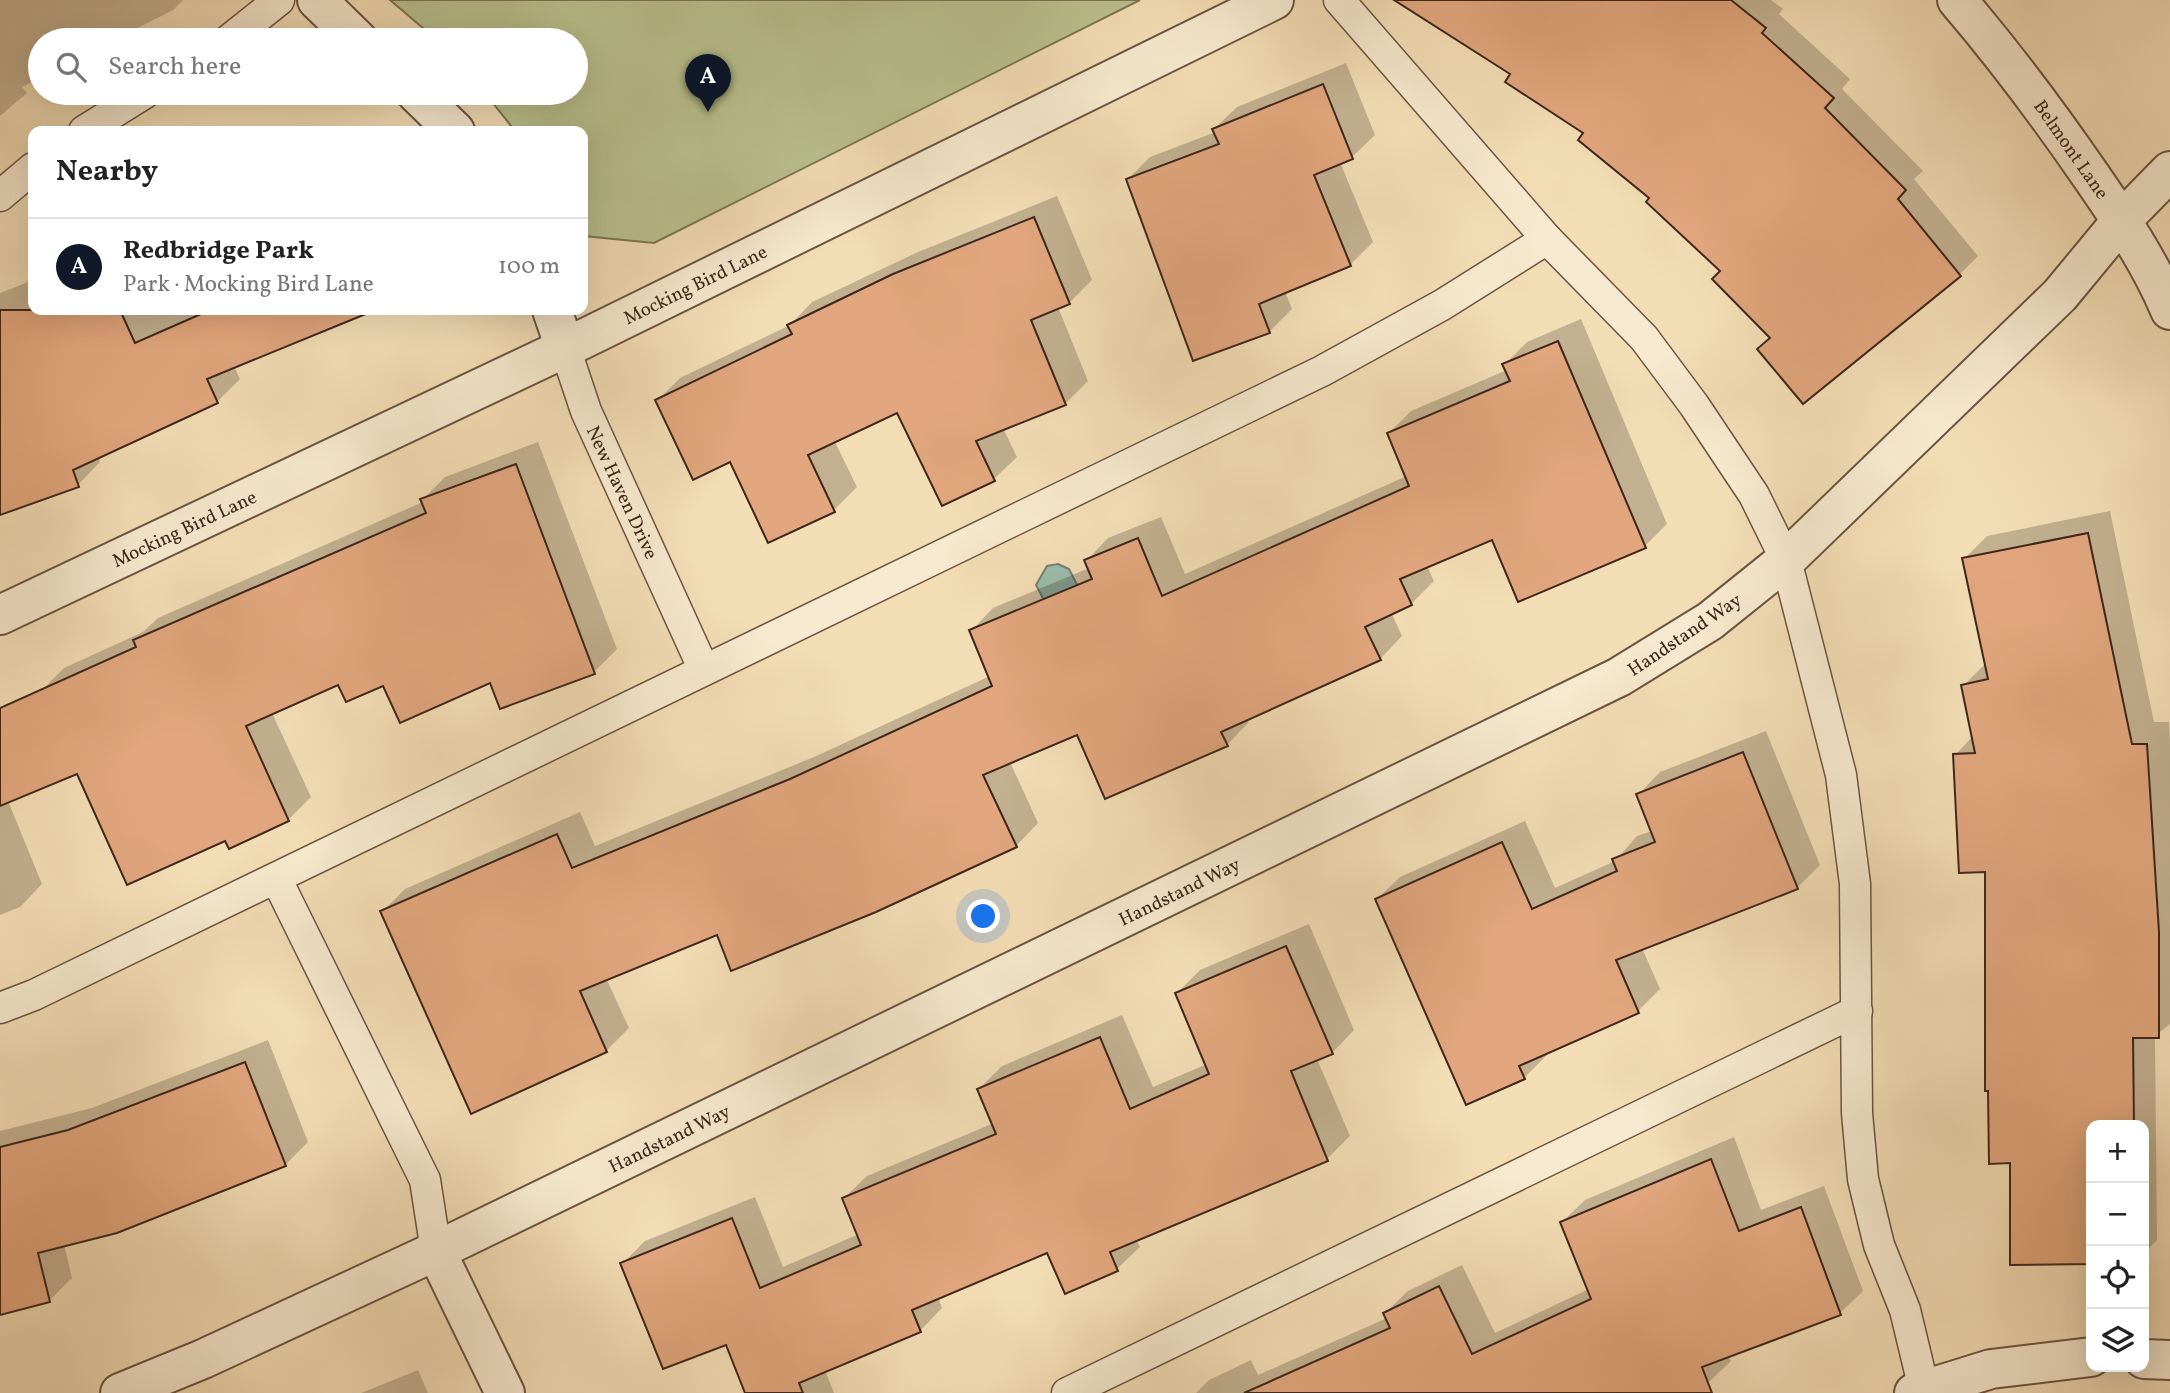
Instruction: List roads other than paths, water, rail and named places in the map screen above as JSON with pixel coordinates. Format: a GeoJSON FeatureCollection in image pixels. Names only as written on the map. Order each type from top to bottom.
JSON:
{"type":"FeatureCollection","features":[{"type":"Feature","properties":{"kind":"street"},"geometry":{"type":"LineString","coordinates":[[317,0],[346,28]]}},
{"type":"Feature","properties":{"kind":"street","name":"Mocking Bird Lane"},"geometry":{"type":"LineString","coordinates":[[0,615],[565,348],[1274,0]]}},
{"type":"Feature","properties":{"kind":"street","name":"Belmont Lane"},"geometry":{"type":"LineString","coordinates":[[1956,0],[2000,50],[2122,220],[2170,310]]}},
{"type":"Feature","properties":{"kind":"street"},"geometry":{"type":"LineString","coordinates":[[428,105],[450,126]]}},
{"type":"Feature","properties":{"kind":"street","name":"Handstand Way"},"geometry":{"type":"LineString","coordinates":[[120,1393],[203,1359],[436,1251],[1619,677],[1710,621],[1786,560],[2060,295],[2122,220],[2170,171]]}},
{"type":"Feature","properties":{"kind":"street","name":"New Haven Drive"},"geometry":{"type":"LineString","coordinates":[[554,315],[565,348]]}},
{"type":"Feature","properties":{"kind":"street"},"geometry":{"type":"LineString","coordinates":[[436,1251],[505,1393]]}},
{"type":"Feature","properties":{"kind":"street"},"geometry":{"type":"LineString","coordinates":[[1919,1391],[1991,1368],[2086,1358]]}},
{"type":"Feature","properties":{"kind":"street"},"geometry":{"type":"LineString","coordinates":[[2149,1359],[2170,1360]]}},
{"type":"Feature","properties":{"kind":"lane"},"geometry":{"type":"LineString","coordinates":[[244,28],[279,0]]}},
{"type":"Feature","properties":{"kind":"lane"},"geometry":{"type":"LineString","coordinates":[[1339,0],[1547,239],[1644,338],[1694,405],[1755,495],[1786,560],[1841,775],[1855,884],[1857,1113],[1863,1179],[1879,1245],[1905,1310],[1919,1391]]}},
{"type":"Feature","properties":{"kind":"lane"},"geometry":{"type":"LineString","coordinates":[[92,126],[126,105]]}},
{"type":"Feature","properties":{"kind":"lane"},"geometry":{"type":"LineString","coordinates":[[0,196],[28,172]]}},
{"type":"Feature","properties":{"kind":"lane"},"geometry":{"type":"LineString","coordinates":[[0,1008],[34,995],[277,880],[1322,371],[1442,305],[1547,239]]}},
{"type":"Feature","properties":{"kind":"lane","name":"New Haven Drive"},"geometry":{"type":"LineString","coordinates":[[565,348],[586,411],[704,670]]}},
{"type":"Feature","properties":{"kind":"lane"},"geometry":{"type":"LineString","coordinates":[[277,880],[425,1180],[436,1251]]}},
{"type":"Feature","properties":{"kind":"lane"},"geometry":{"type":"LineString","coordinates":[[1067,1393],[1857,1011]]}},
{"type":"Feature","properties":{"kind":"place","name":"Redbridge Park"},"geometry":{"type":"Point","coordinates":[708,112]}}]}
